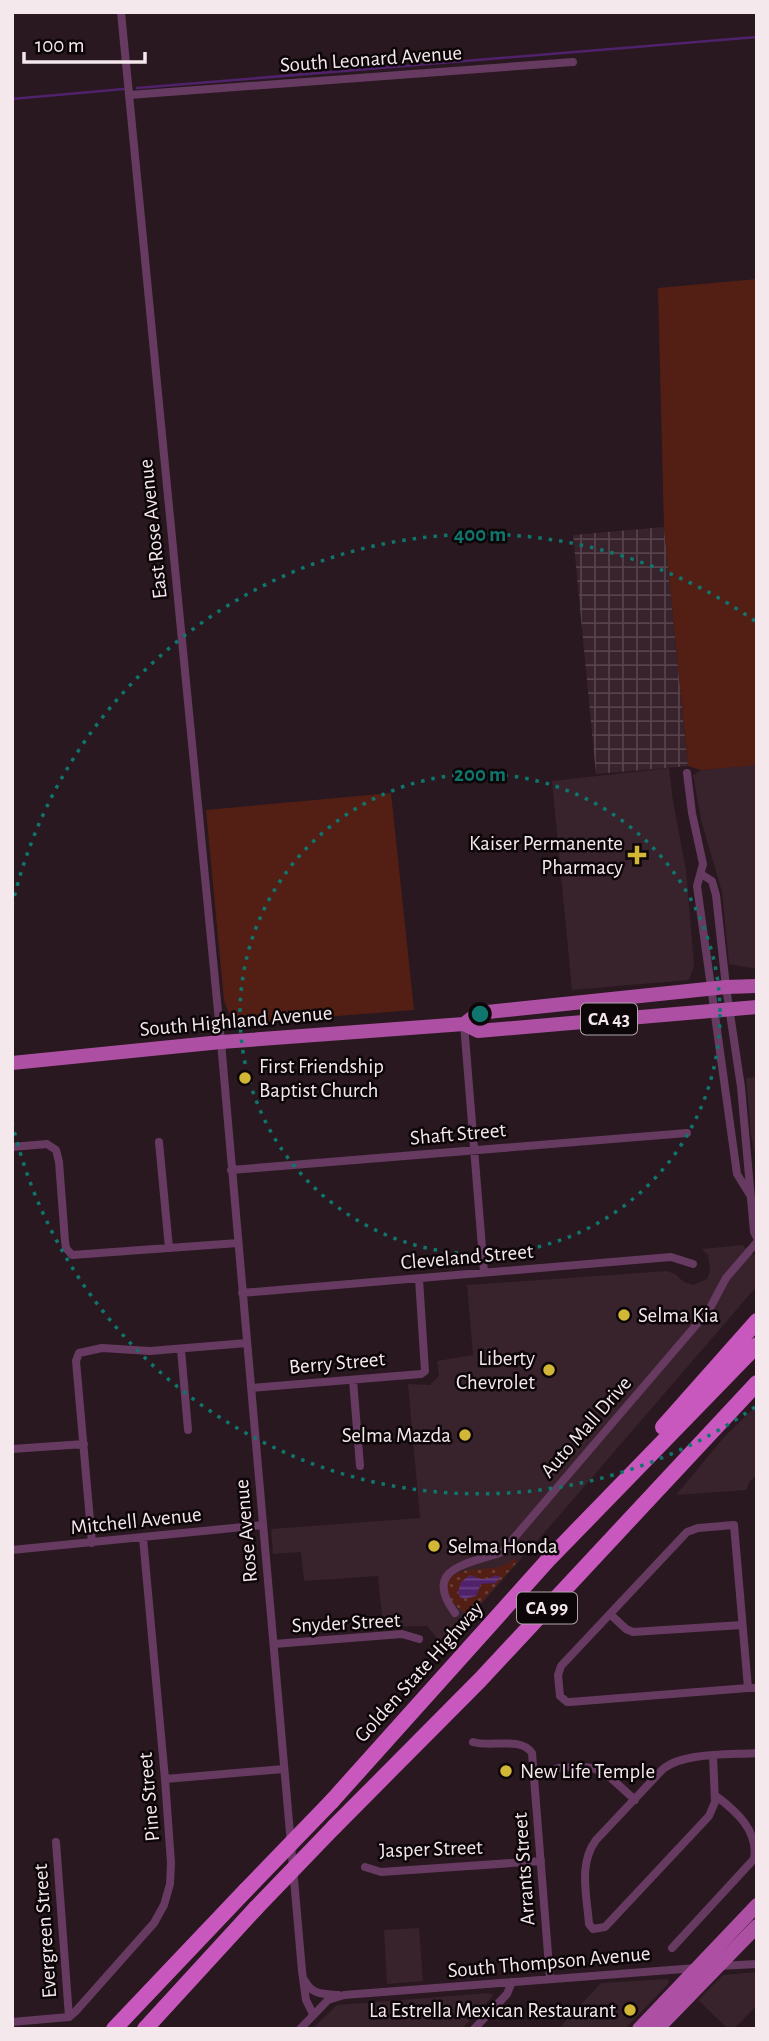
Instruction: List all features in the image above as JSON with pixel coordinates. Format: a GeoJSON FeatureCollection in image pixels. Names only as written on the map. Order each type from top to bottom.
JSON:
{"type":"FeatureCollection","features":[{"type":"Feature","properties":{"kind":"highway"},"geometry":{"type":"LineString","coordinates":[[548,1560],[757,1321]]}},
{"type":"Feature","properties":{"kind":"highway","name":"Golden State Highway"},"geometry":{"type":"LineString","coordinates":[[114,2029],[332,1801],[548,1560],[757,1345]]}},
{"type":"Feature","properties":{"kind":"highway","name":"CA 99"},"geometry":{"type":"LineString","coordinates":[[145,2029],[256,1908],[480,1680],[756,1384]]}},
{"type":"Feature","properties":{"kind":"main road","name":"South Highland Avenue"},"geometry":{"type":"LineString","coordinates":[[464,1024],[478,1013],[757,986]]}},
{"type":"Feature","properties":{"kind":"main road","name":"South Highland Avenue"},"geometry":{"type":"LineString","coordinates":[[12,1063],[221,1042],[464,1024],[478,1031],[757,1007]]}},
{"type":"Feature","properties":{"kind":"main road"},"geometry":{"type":"LineString","coordinates":[[639,2029],[757,1905]]}},
{"type":"Feature","properties":{"kind":"main road"},"geometry":{"type":"LineString","coordinates":[[657,2029],[757,1926]]}},
{"type":"Feature","properties":{"kind":"street","name":"East Rose Avenue"},"geometry":{"type":"LineString","coordinates":[[121,12],[221,1042]]}},
{"type":"Feature","properties":{"kind":"street","name":"South Leonard Avenue"},"geometry":{"type":"LineString","coordinates":[[129,94],[573,62]]}},
{"type":"Feature","properties":{"kind":"street"},"geometry":{"type":"LineString","coordinates":[[687,774],[703,864],[697,886],[737,1174],[750,1195]]}},
{"type":"Feature","properties":{"kind":"street"},"geometry":{"type":"LineString","coordinates":[[701,874],[712,881],[716,895],[741,1087],[750,1195],[757,1240]]}},
{"type":"Feature","properties":{"kind":"street"},"geometry":{"type":"LineString","coordinates":[[464,1024],[484,1272]]}},
{"type":"Feature","properties":{"kind":"street","name":"Rose Avenue"},"geometry":{"type":"LineString","coordinates":[[221,1042],[302,1971],[306,2000],[313,2014]]}},
{"type":"Feature","properties":{"kind":"street","name":"Shaft Street"},"geometry":{"type":"LineString","coordinates":[[231,1170],[687,1133]]}},
{"type":"Feature","properties":{"kind":"street"},"geometry":{"type":"LineString","coordinates":[[159,1142],[169,1248]]}},
{"type":"Feature","properties":{"kind":"street"},"geometry":{"type":"LineString","coordinates":[[12,1147],[47,1144],[56,1150],[66,1248],[72,1255],[238,1243]]}},
{"type":"Feature","properties":{"kind":"street","name":"Auto Mall Drive"},"geometry":{"type":"LineString","coordinates":[[455,1613],[447,1601],[445,1577],[460,1565],[502,1552],[709,1310],[726,1278],[757,1240]]}},
{"type":"Feature","properties":{"kind":"street","name":"Cleveland Street"},"geometry":{"type":"LineString","coordinates":[[242,1293],[675,1257],[693,1264]]}},
{"type":"Feature","properties":{"kind":"street","name":"Berry Street"},"geometry":{"type":"LineString","coordinates":[[251,1388],[425,1371],[419,1279]]}},
{"type":"Feature","properties":{"kind":"street"},"geometry":{"type":"LineString","coordinates":[[92,1543],[76,1361],[79,1353],[102,1348],[150,1351],[247,1343]]}},
{"type":"Feature","properties":{"kind":"street"},"geometry":{"type":"LineString","coordinates":[[181,1349],[188,1430]]}},
{"type":"Feature","properties":{"kind":"street"},"geometry":{"type":"LineString","coordinates":[[353,1380],[360,1466]]}},
{"type":"Feature","properties":{"kind":"street"},"geometry":{"type":"LineString","coordinates":[[12,1449],[84,1444]]}},
{"type":"Feature","properties":{"kind":"street","name":"Mitchell Avenue"},"geometry":{"type":"LineString","coordinates":[[12,1550],[263,1525]]}},
{"type":"Feature","properties":{"kind":"street"},"geometry":{"type":"LineString","coordinates":[[734,1525],[742,1625],[752,1688],[564,1701],[559,1691],[558,1671],[610,1614],[687,1532],[698,1528],[734,1525]]}},
{"type":"Feature","properties":{"kind":"street","name":"Pine Street"},"geometry":{"type":"LineString","coordinates":[[69,2017],[154,1923],[164,1905],[171,1873],[143,1538]]}},
{"type":"Feature","properties":{"kind":"street"},"geometry":{"type":"LineString","coordinates":[[610,1614],[626,1629],[634,1632],[742,1625]]}},
{"type":"Feature","properties":{"kind":"street","name":"Snyder Street"},"geometry":{"type":"LineString","coordinates":[[274,1644],[402,1634],[419,1639]]}},
{"type":"Feature","properties":{"kind":"street","name":"Arrants Street"},"geometry":{"type":"LineString","coordinates":[[473,1742],[488,1745],[520,1744],[527,1747],[533,1756],[550,1979]]}},
{"type":"Feature","properties":{"kind":"street"},"geometry":{"type":"LineString","coordinates":[[713,1756],[716,1796],[712,1811],[605,1927],[593,1929],[589,1923],[586,1875],[588,1853],[596,1840],[663,1769],[673,1762],[687,1758],[713,1756],[757,1753]]}},
{"type":"Feature","properties":{"kind":"street"},"geometry":{"type":"LineString","coordinates":[[558,1768],[579,1766],[602,1770],[635,1800]]}},
{"type":"Feature","properties":{"kind":"street"},"geometry":{"type":"LineString","coordinates":[[165,1779],[284,1769]]}},
{"type":"Feature","properties":{"kind":"street"},"geometry":{"type":"LineString","coordinates":[[672,1948],[754,1859],[755,1848],[747,1825],[716,1796]]}},
{"type":"Feature","properties":{"kind":"street","name":"Evergreen Street"},"geometry":{"type":"LineString","coordinates":[[56,1842],[69,2017]]}},
{"type":"Feature","properties":{"kind":"street","name":"Jasper Street"},"geometry":{"type":"LineString","coordinates":[[365,1867],[381,1872],[541,1861]]}},
{"type":"Feature","properties":{"kind":"street","name":"South Thompson Avenue"},"geometry":{"type":"LineString","coordinates":[[302,1971],[308,1988],[312,1991],[344,1995],[757,1964]]}},
{"type":"Feature","properties":{"kind":"street"},"geometry":{"type":"LineString","coordinates":[[474,2029],[507,1994],[512,1982]]}},
{"type":"Feature","properties":{"kind":"street","name":"South Thompson Avenue"},"geometry":{"type":"LineString","coordinates":[[299,2029],[328,2000],[344,1995]]}},
{"type":"Feature","properties":{"kind":"street"},"geometry":{"type":"LineString","coordinates":[[12,2022],[69,2017]]}},
{"type":"Feature","properties":{"kind":"shaded area"},"geometry":{"type":"Polygon","coordinates":[[[757,279],[757,765],[701,770],[688,766],[664,527],[658,288],[757,279]]]}},
{"type":"Feature","properties":{"kind":"shaded area"},"geometry":{"type":"Polygon","coordinates":[[[664,527],[688,766],[596,774],[573,535],[664,527]]]}},
{"type":"Feature","properties":{"kind":"shaded area"},"geometry":{"type":"Polygon","coordinates":[[[757,764],[757,968],[752,968],[729,964],[722,892],[701,820],[693,775],[701,770],[757,764]]]}},
{"type":"Feature","properties":{"kind":"shaded area"},"geometry":{"type":"Polygon","coordinates":[[[669,768],[686,870],[694,966],[689,980],[572,990],[552,781],[669,768]]]}},
{"type":"Feature","properties":{"kind":"shaded area"},"geometry":{"type":"Polygon","coordinates":[[[391,793],[414,1010],[247,1023],[235,1019],[229,1013],[224,1000],[206,810],[391,793]]]}},
{"type":"Feature","properties":{"kind":"shaded area"},"geometry":{"type":"Polygon","coordinates":[[[757,1077],[757,1163],[751,1136],[746,1078],[757,1077]]]}},
{"type":"Feature","properties":{"kind":"shaded area"},"geometry":{"type":"Polygon","coordinates":[[[743,1245],[748,1252],[757,1256],[757,1286],[552,1524],[435,1652],[436,1637],[427,1626],[383,1627],[378,1576],[304,1581],[301,1552],[273,1554],[271,1529],[420,1518],[408,1384],[430,1385],[439,1376],[437,1361],[473,1355],[467,1285],[667,1271],[693,1285],[707,1279],[710,1271],[708,1255],[702,1249],[743,1245]]]}},
{"type":"Feature","properties":{"kind":"shaded area"},"geometry":{"type":"Polygon","coordinates":[[[757,1405],[757,1475],[746,1490],[676,1495],[724,1437],[757,1405]]]}},
{"type":"Feature","properties":{"kind":"shaded area"},"geometry":{"type":"Polygon","coordinates":[[[514,1559],[517,1562],[469,1616],[448,1600],[447,1581],[455,1575],[498,1567],[514,1559]]]}},
{"type":"Feature","properties":{"kind":"shaded area"},"geometry":{"type":"Polygon","coordinates":[[[470,1575],[483,1579],[496,1575],[500,1577],[496,1583],[481,1584],[476,1596],[464,1599],[458,1592],[461,1582],[470,1575]]]}},
{"type":"Feature","properties":{"kind":"shaded area"},"geometry":{"type":"Polygon","coordinates":[[[419,1928],[423,1981],[387,1984],[384,1930],[419,1928]]]}},
{"type":"Feature","properties":{"kind":"shaded area"},"geometry":{"type":"Polygon","coordinates":[[[757,1972],[757,2005],[734,2029],[728,2029],[698,2000],[723,1975],[757,1972]]]}},
{"type":"Feature","properties":{"kind":"shaded area"},"geometry":{"type":"Polygon","coordinates":[[[669,1980],[668,1984],[625,2029],[558,2029],[601,1983],[669,1980]]]}},
{"type":"Feature","properties":{"kind":"shaded area"},"geometry":{"type":"Polygon","coordinates":[[[489,1993],[492,1997],[462,2029],[312,2029],[337,2005],[489,1993]]]}},
{"type":"Feature","properties":{"kind":"waterway"},"geometry":{"type":"LineString","coordinates":[[137,88],[757,37]]}},
{"type":"Feature","properties":{"kind":"waterway"},"geometry":{"type":"LineString","coordinates":[[12,99],[124,89]]}},
{"type":"Feature","properties":{"kind":"place","name":"Kaiser Permanente Pharmacy"},"geometry":{"type":"Point","coordinates":[637,855]}},
{"type":"Feature","properties":{"kind":"place","name":"First Friendship Baptist Church"},"geometry":{"type":"Point","coordinates":[245,1078]}},
{"type":"Feature","properties":{"kind":"place","name":"Selma Kia"},"geometry":{"type":"Point","coordinates":[624,1315]}},
{"type":"Feature","properties":{"kind":"place","name":"Liberty Chevrolet"},"geometry":{"type":"Point","coordinates":[549,1370]}},
{"type":"Feature","properties":{"kind":"place","name":"Selma Mazda"},"geometry":{"type":"Point","coordinates":[465,1435]}},
{"type":"Feature","properties":{"kind":"place","name":"Selma Honda"},"geometry":{"type":"Point","coordinates":[434,1546]}},
{"type":"Feature","properties":{"kind":"place","name":"New Life Temple"},"geometry":{"type":"Point","coordinates":[506,1771]}},
{"type":"Feature","properties":{"kind":"place","name":"La Estrella Mexican Restaurant"},"geometry":{"type":"Point","coordinates":[630,2010]}}]}
